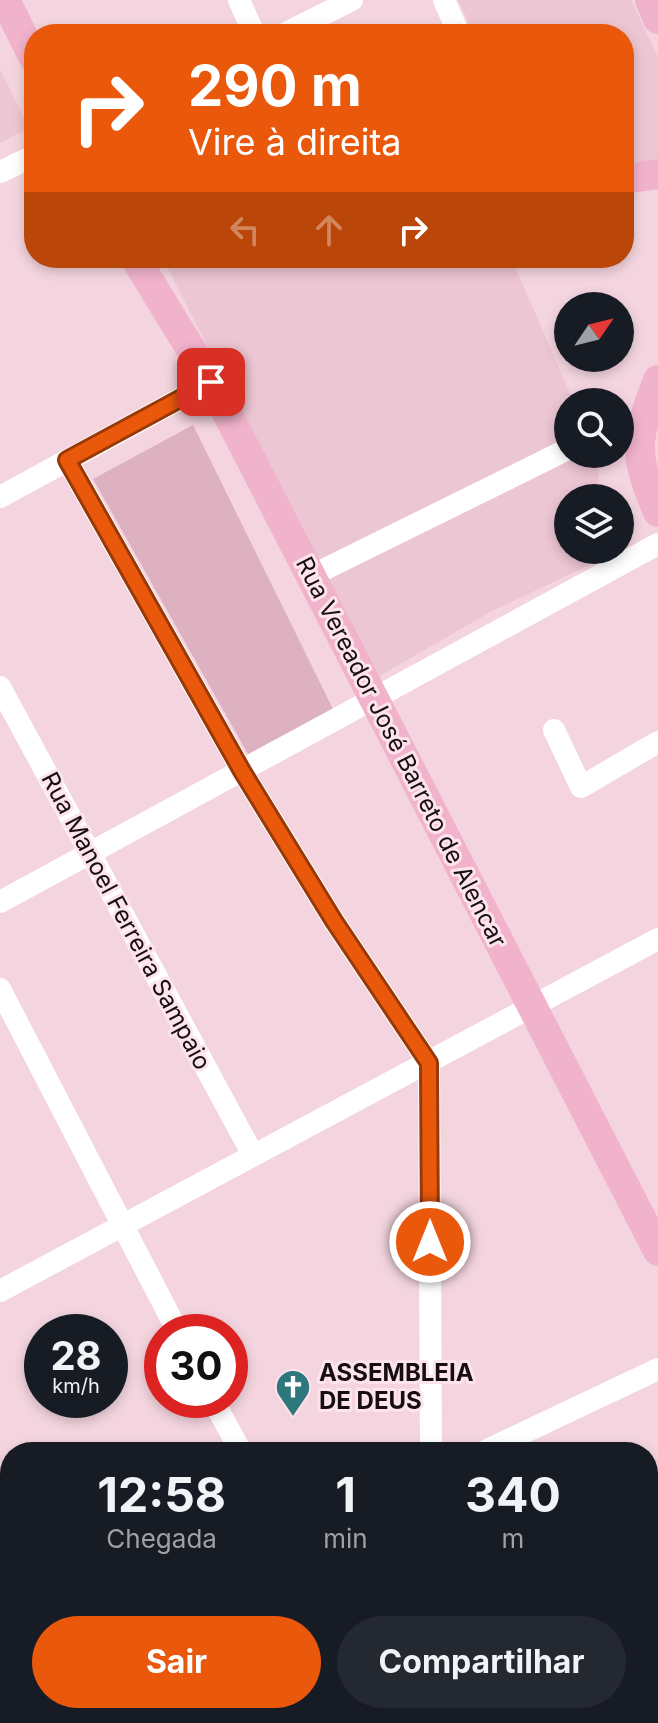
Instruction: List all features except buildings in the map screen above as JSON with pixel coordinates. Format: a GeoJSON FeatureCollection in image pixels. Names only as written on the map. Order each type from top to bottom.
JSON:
{"type":"FeatureCollection","features":[{"type":"Feature","properties":{"kind":"main road"},"geometry":{"type":"LineString","coordinates":[[5,0],[24,38]]}},
{"type":"Feature","properties":{"kind":"main road"},"geometry":{"type":"LineString","coordinates":[[650,0],[658,19]]}},
{"type":"Feature","properties":{"kind":"main road"},"geometry":{"type":"LineString","coordinates":[[634,178],[658,174]]}},
{"type":"Feature","properties":{"kind":"main road","name":"Rua Vereador José Barreto de Alencar"},"geometry":{"type":"LineString","coordinates":[[141,268],[211,382],[658,1251]]}},
{"type":"Feature","properties":{"kind":"main road"},"geometry":{"type":"LineString","coordinates":[[658,380],[638,442],[640,470],[658,512]]}},
{"type":"Feature","properties":{"kind":"street"},"geometry":{"type":"LineString","coordinates":[[239,0],[250,24]]}},
{"type":"Feature","properties":{"kind":"street"},"geometry":{"type":"LineString","coordinates":[[304,24],[352,0]]}},
{"type":"Feature","properties":{"kind":"street"},"geometry":{"type":"LineString","coordinates":[[444,0],[455,24]]}},
{"type":"Feature","properties":{"kind":"street"},"geometry":{"type":"LineString","coordinates":[[0,172],[24,161]]}},
{"type":"Feature","properties":{"kind":"street"},"geometry":{"type":"LineString","coordinates":[[0,497],[211,382]]}},
{"type":"Feature","properties":{"kind":"street"},"geometry":{"type":"LineString","coordinates":[[311,576],[554,456]]}},
{"type":"Feature","properties":{"kind":"street"},"geometry":{"type":"LineString","coordinates":[[67,460],[242,771],[334,921],[429,1063],[431,1442]]}},
{"type":"Feature","properties":{"kind":"street"},"geometry":{"type":"LineString","coordinates":[[0,902],[658,544]]}},
{"type":"Feature","properties":{"kind":"street","name":"Rua Manoel Ferreira Sampaio"},"geometry":{"type":"LineString","coordinates":[[0,687],[253,1155]]}},
{"type":"Feature","properties":{"kind":"street"},"geometry":{"type":"LineString","coordinates":[[554,730],[581,787],[658,742]]}},
{"type":"Feature","properties":{"kind":"street"},"geometry":{"type":"LineString","coordinates":[[0,1291],[658,939]]}},
{"type":"Feature","properties":{"kind":"street"},"geometry":{"type":"LineString","coordinates":[[0,989],[168,1314]]}},
{"type":"Feature","properties":{"kind":"street"},"geometry":{"type":"LineString","coordinates":[[504,1442],[658,1369]]}},
{"type":"Feature","properties":{"kind":"street"},"geometry":{"type":"LineString","coordinates":[[223,1418],[236,1442]]}},
{"type":"Feature","properties":{"kind":"shaded area"},"geometry":{"type":"Polygon","coordinates":[[[458,0],[631,0],[658,57],[658,160],[634,162],[634,24],[469,24],[458,0]]]}},
{"type":"Feature","properties":{"kind":"shaded area"},"geometry":{"type":"Polygon","coordinates":[[[0,69],[24,118],[24,131],[0,143],[0,69]]]}},
{"type":"Feature","properties":{"kind":"shaded area"},"geometry":{"type":"Polygon","coordinates":[[[168,268],[515,268],[554,356],[554,372],[561,372],[568,388],[554,388],[554,468],[599,468],[598,484],[554,484],[554,564],[592,564],[492,611],[376,678],[168,268]]]}},
{"type":"Feature","properties":{"kind":"shaded area"},"geometry":{"type":"Polygon","coordinates":[[[193,425],[333,709],[248,754],[93,479],[193,425]]]}},
{"type":"Feature","properties":{"kind":"place","name":"ASSEMBLEIA DE DEUS"},"geometry":{"type":"Point","coordinates":[293,1418]}},
{"type":"Feature","properties":{"kind":"route"},"geometry":{"type":"LineString","coordinates":[[211,382],[67,460],[242,771],[334,921],[429,1063],[430,1242]]}}]}
